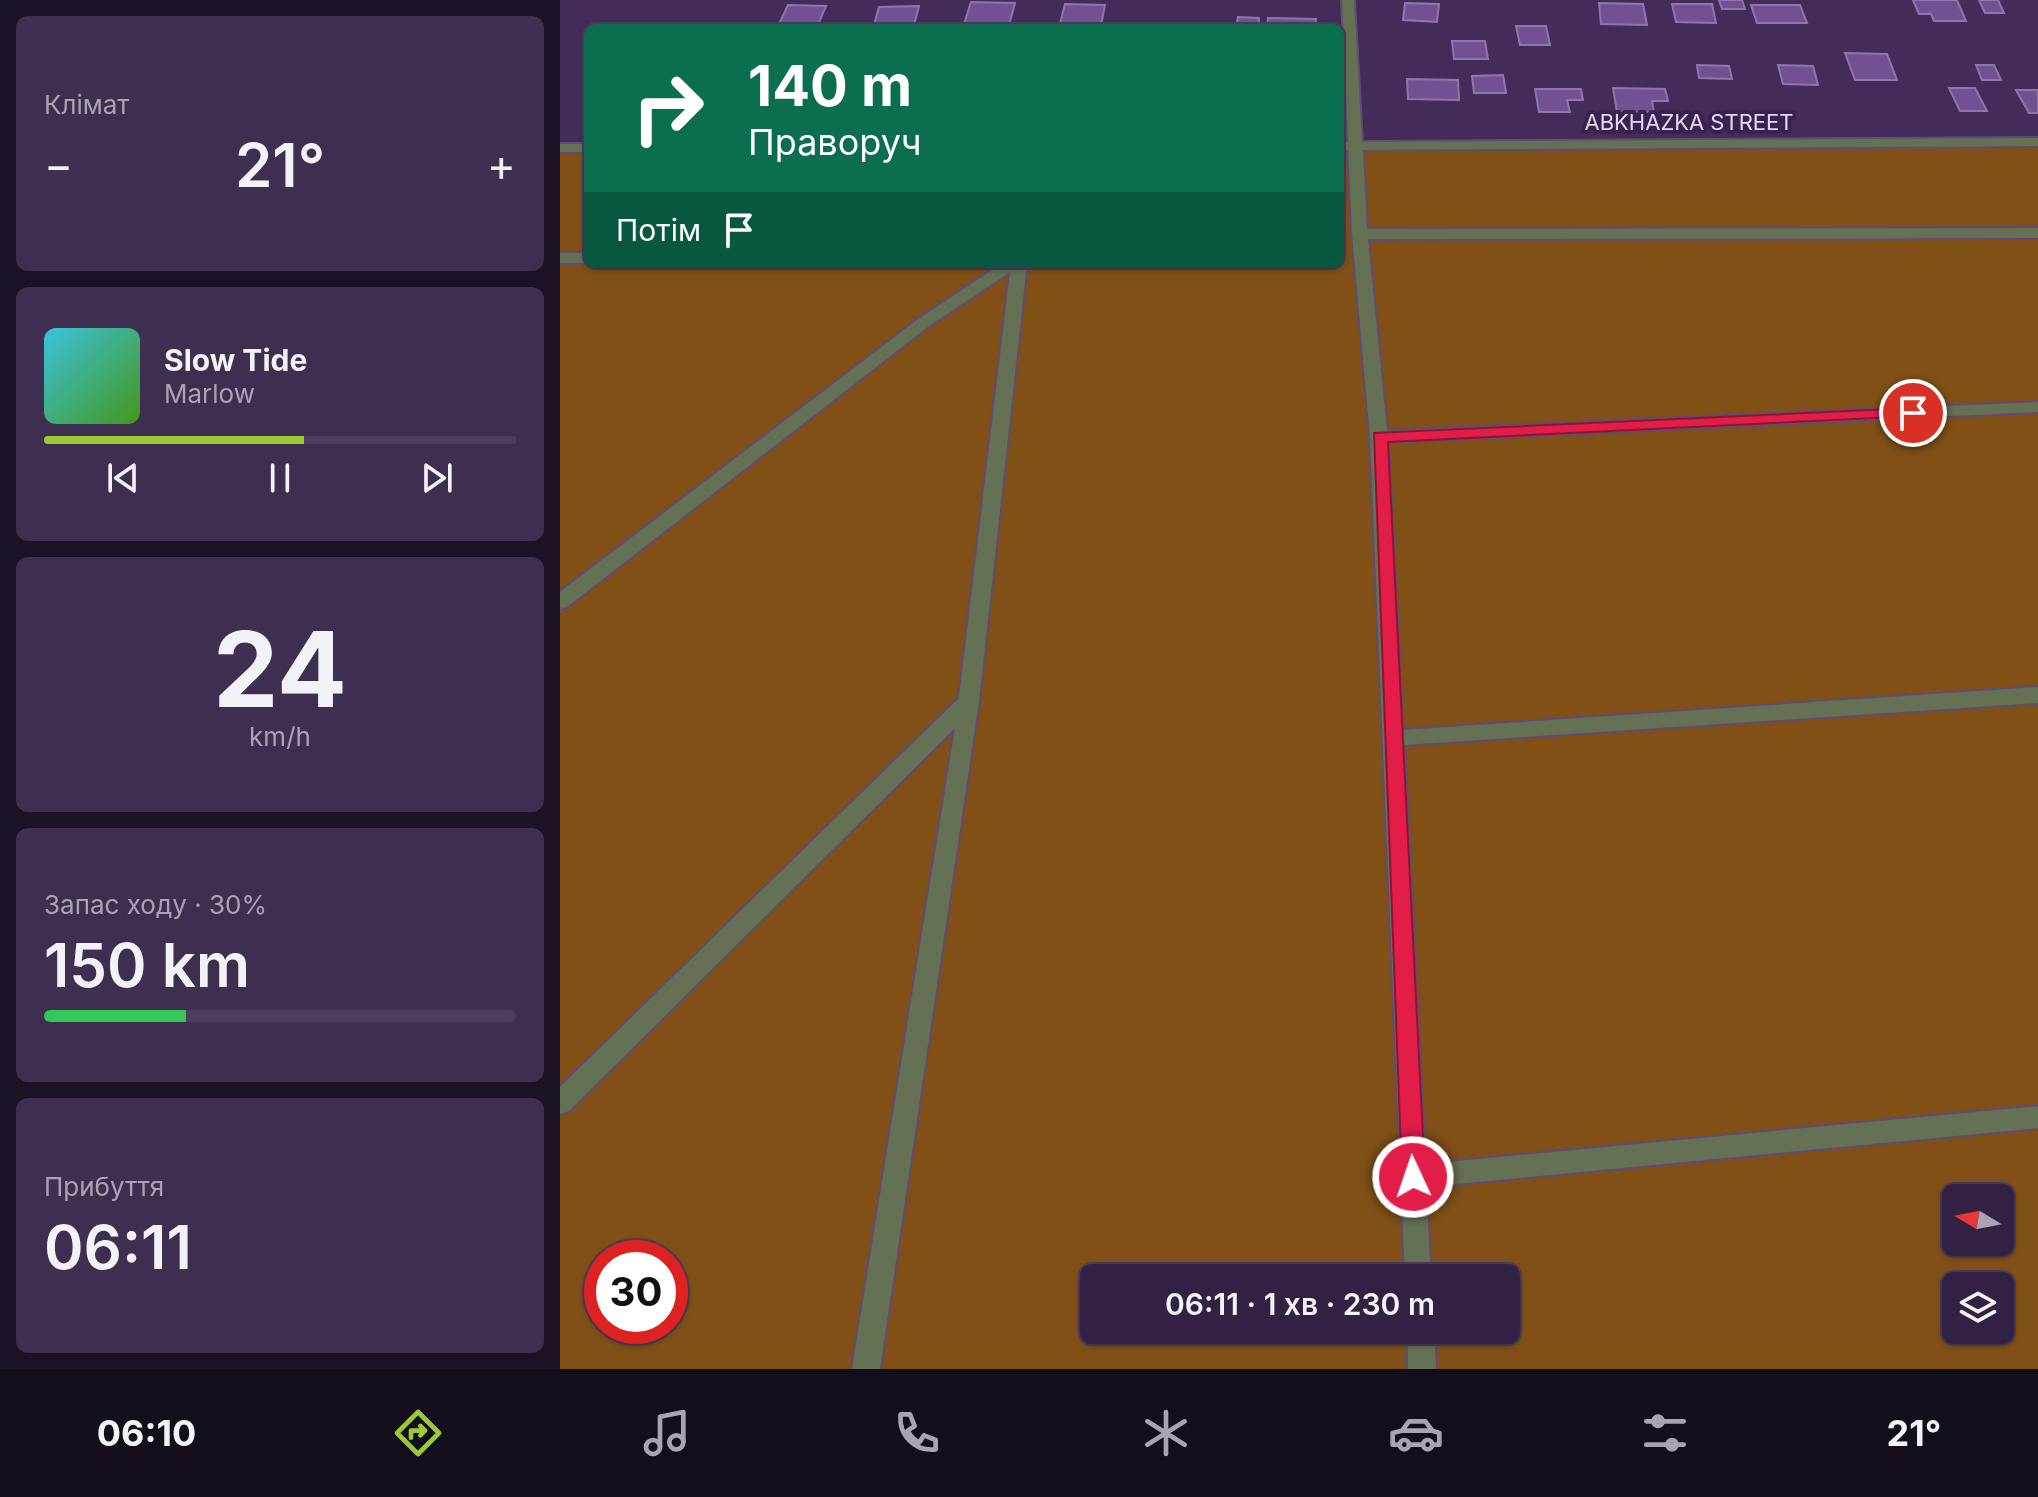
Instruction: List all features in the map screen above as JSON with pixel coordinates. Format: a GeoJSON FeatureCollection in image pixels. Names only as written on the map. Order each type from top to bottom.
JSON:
{"type":"FeatureCollection","features":[{"type":"Feature","properties":{"kind":"street"},"geometry":{"type":"LineString","coordinates":[[1348,0],[1348,146],[1360,234],[1379,437],[1417,1264]]}},
{"type":"Feature","properties":{"kind":"street","name":"ABKHAZKA STREET"},"geometry":{"type":"LineString","coordinates":[[1348,146],[2038,142]]}},
{"type":"Feature","properties":{"kind":"street"},"geometry":{"type":"LineString","coordinates":[[560,148],[584,148]]}},
{"type":"Feature","properties":{"kind":"street"},"geometry":{"type":"LineString","coordinates":[[1360,234],[2038,233]]}},
{"type":"Feature","properties":{"kind":"street"},"geometry":{"type":"LineString","coordinates":[[560,272],[565,258]]}},
{"type":"Feature","properties":{"kind":"street"},"geometry":{"type":"LineString","coordinates":[[560,602],[923,323],[1006,268]]}},
{"type":"Feature","properties":{"kind":"street"},"geometry":{"type":"LineString","coordinates":[[866,1369],[969,701],[1019,268]]}},
{"type":"Feature","properties":{"kind":"street"},"geometry":{"type":"LineString","coordinates":[[1379,437],[2038,407]]}},
{"type":"Feature","properties":{"kind":"street"},"geometry":{"type":"LineString","coordinates":[[1393,738],[2038,695]]}},
{"type":"Feature","properties":{"kind":"street"},"geometry":{"type":"LineString","coordinates":[[560,1103],[969,701]]}},
{"type":"Feature","properties":{"kind":"street"},"geometry":{"type":"LineString","coordinates":[[1413,1177],[2038,1117]]}},
{"type":"Feature","properties":{"kind":"street"},"geometry":{"type":"LineString","coordinates":[[1421,1344],[1422,1369]]}},
{"type":"Feature","properties":{"kind":"shaded area"},"geometry":{"type":"Polygon","coordinates":[[[2038,142],[2038,1369],[560,1369],[560,148],[584,148],[584,268],[1344,268],[1344,146],[2038,142]]]}},
{"type":"Feature","properties":{"kind":"building"},"geometry":{"type":"Polygon","coordinates":[[[1719,0],[1742,0],[1745,9],[1722,9],[1719,0]]]}},
{"type":"Feature","properties":{"kind":"building"},"geometry":{"type":"Polygon","coordinates":[[[1913,0],[1957,0],[1966,21],[1934,21],[1931,14],[1919,14],[1913,0]]]}},
{"type":"Feature","properties":{"kind":"building"},"geometry":{"type":"Polygon","coordinates":[[[1979,0],[1998,0],[2004,13],[1985,13],[1979,0]]]}},
{"type":"Feature","properties":{"kind":"building"},"geometry":{"type":"Polygon","coordinates":[[[971,2],[1015,3],[1009,24],[964,24],[971,2]]]}},
{"type":"Feature","properties":{"kind":"building"},"geometry":{"type":"Polygon","coordinates":[[[1405,3],[1439,4],[1437,22],[1403,20],[1405,3]]]}},
{"type":"Feature","properties":{"kind":"building"},"geometry":{"type":"Polygon","coordinates":[[[1599,3],[1643,4],[1647,25],[1601,24],[1599,3]]]}},
{"type":"Feature","properties":{"kind":"building"},"geometry":{"type":"Polygon","coordinates":[[[1065,4],[1105,5],[1101,24],[1060,24],[1065,4]]]}},
{"type":"Feature","properties":{"kind":"building"},"geometry":{"type":"Polygon","coordinates":[[[1672,4],[1712,4],[1716,23],[1676,22],[1672,4]]]}},
{"type":"Feature","properties":{"kind":"building"},"geometry":{"type":"Polygon","coordinates":[[[788,5],[826,6],[818,24],[779,24],[788,5]]]}},
{"type":"Feature","properties":{"kind":"building"},"geometry":{"type":"Polygon","coordinates":[[[1751,5],[1800,5],[1807,23],[1757,23],[1751,5]]]}},
{"type":"Feature","properties":{"kind":"building"},"geometry":{"type":"Polygon","coordinates":[[[919,6],[914,24],[874,24],[879,7],[919,6]]]}},
{"type":"Feature","properties":{"kind":"building"},"geometry":{"type":"Polygon","coordinates":[[[1238,17],[1259,18],[1258,24],[1237,24],[1238,17]]]}},
{"type":"Feature","properties":{"kind":"building"},"geometry":{"type":"Polygon","coordinates":[[[1268,18],[1316,19],[1315,24],[1267,24],[1268,18]]]}},
{"type":"Feature","properties":{"kind":"building"},"geometry":{"type":"Polygon","coordinates":[[[1516,26],[1546,26],[1550,45],[1520,45],[1516,26]]]}},
{"type":"Feature","properties":{"kind":"building"},"geometry":{"type":"Polygon","coordinates":[[[1452,41],[1485,41],[1488,59],[1454,59],[1452,41]]]}},
{"type":"Feature","properties":{"kind":"building"},"geometry":{"type":"Polygon","coordinates":[[[1845,53],[1887,54],[1897,80],[1855,80],[1845,53]]]}},
{"type":"Feature","properties":{"kind":"building"},"geometry":{"type":"Polygon","coordinates":[[[1697,65],[1729,66],[1732,79],[1699,78],[1697,65]]]}},
{"type":"Feature","properties":{"kind":"building"},"geometry":{"type":"Polygon","coordinates":[[[1778,65],[1813,66],[1818,85],[1783,84],[1778,65]]]}},
{"type":"Feature","properties":{"kind":"building"},"geometry":{"type":"Polygon","coordinates":[[[1976,65],[1994,65],[2001,80],[1982,80],[1976,65]]]}},
{"type":"Feature","properties":{"kind":"building"},"geometry":{"type":"Polygon","coordinates":[[[1503,75],[1506,93],[1474,93],[1472,76],[1503,75]]]}},
{"type":"Feature","properties":{"kind":"building"},"geometry":{"type":"Polygon","coordinates":[[[1407,79],[1458,80],[1459,100],[1408,99],[1407,79]]]}},
{"type":"Feature","properties":{"kind":"building"},"geometry":{"type":"Polygon","coordinates":[[[1613,88],[1665,89],[1668,101],[1652,101],[1654,112],[1617,112],[1613,88]]]}},
{"type":"Feature","properties":{"kind":"building"},"geometry":{"type":"Polygon","coordinates":[[[1949,88],[1975,88],[1987,111],[1960,111],[1949,88]]]}},
{"type":"Feature","properties":{"kind":"building"},"geometry":{"type":"Polygon","coordinates":[[[1535,89],[1581,89],[1583,100],[1567,100],[1570,112],[1539,112],[1535,89]]]}},
{"type":"Feature","properties":{"kind":"building"},"geometry":{"type":"Polygon","coordinates":[[[2016,90],[2038,90],[2038,113],[2029,113],[2016,90]]]}},
{"type":"Feature","properties":{"kind":"route"},"geometry":{"type":"LineString","coordinates":[[1413,1177],[1379,437],[1913,413]]}}]}
